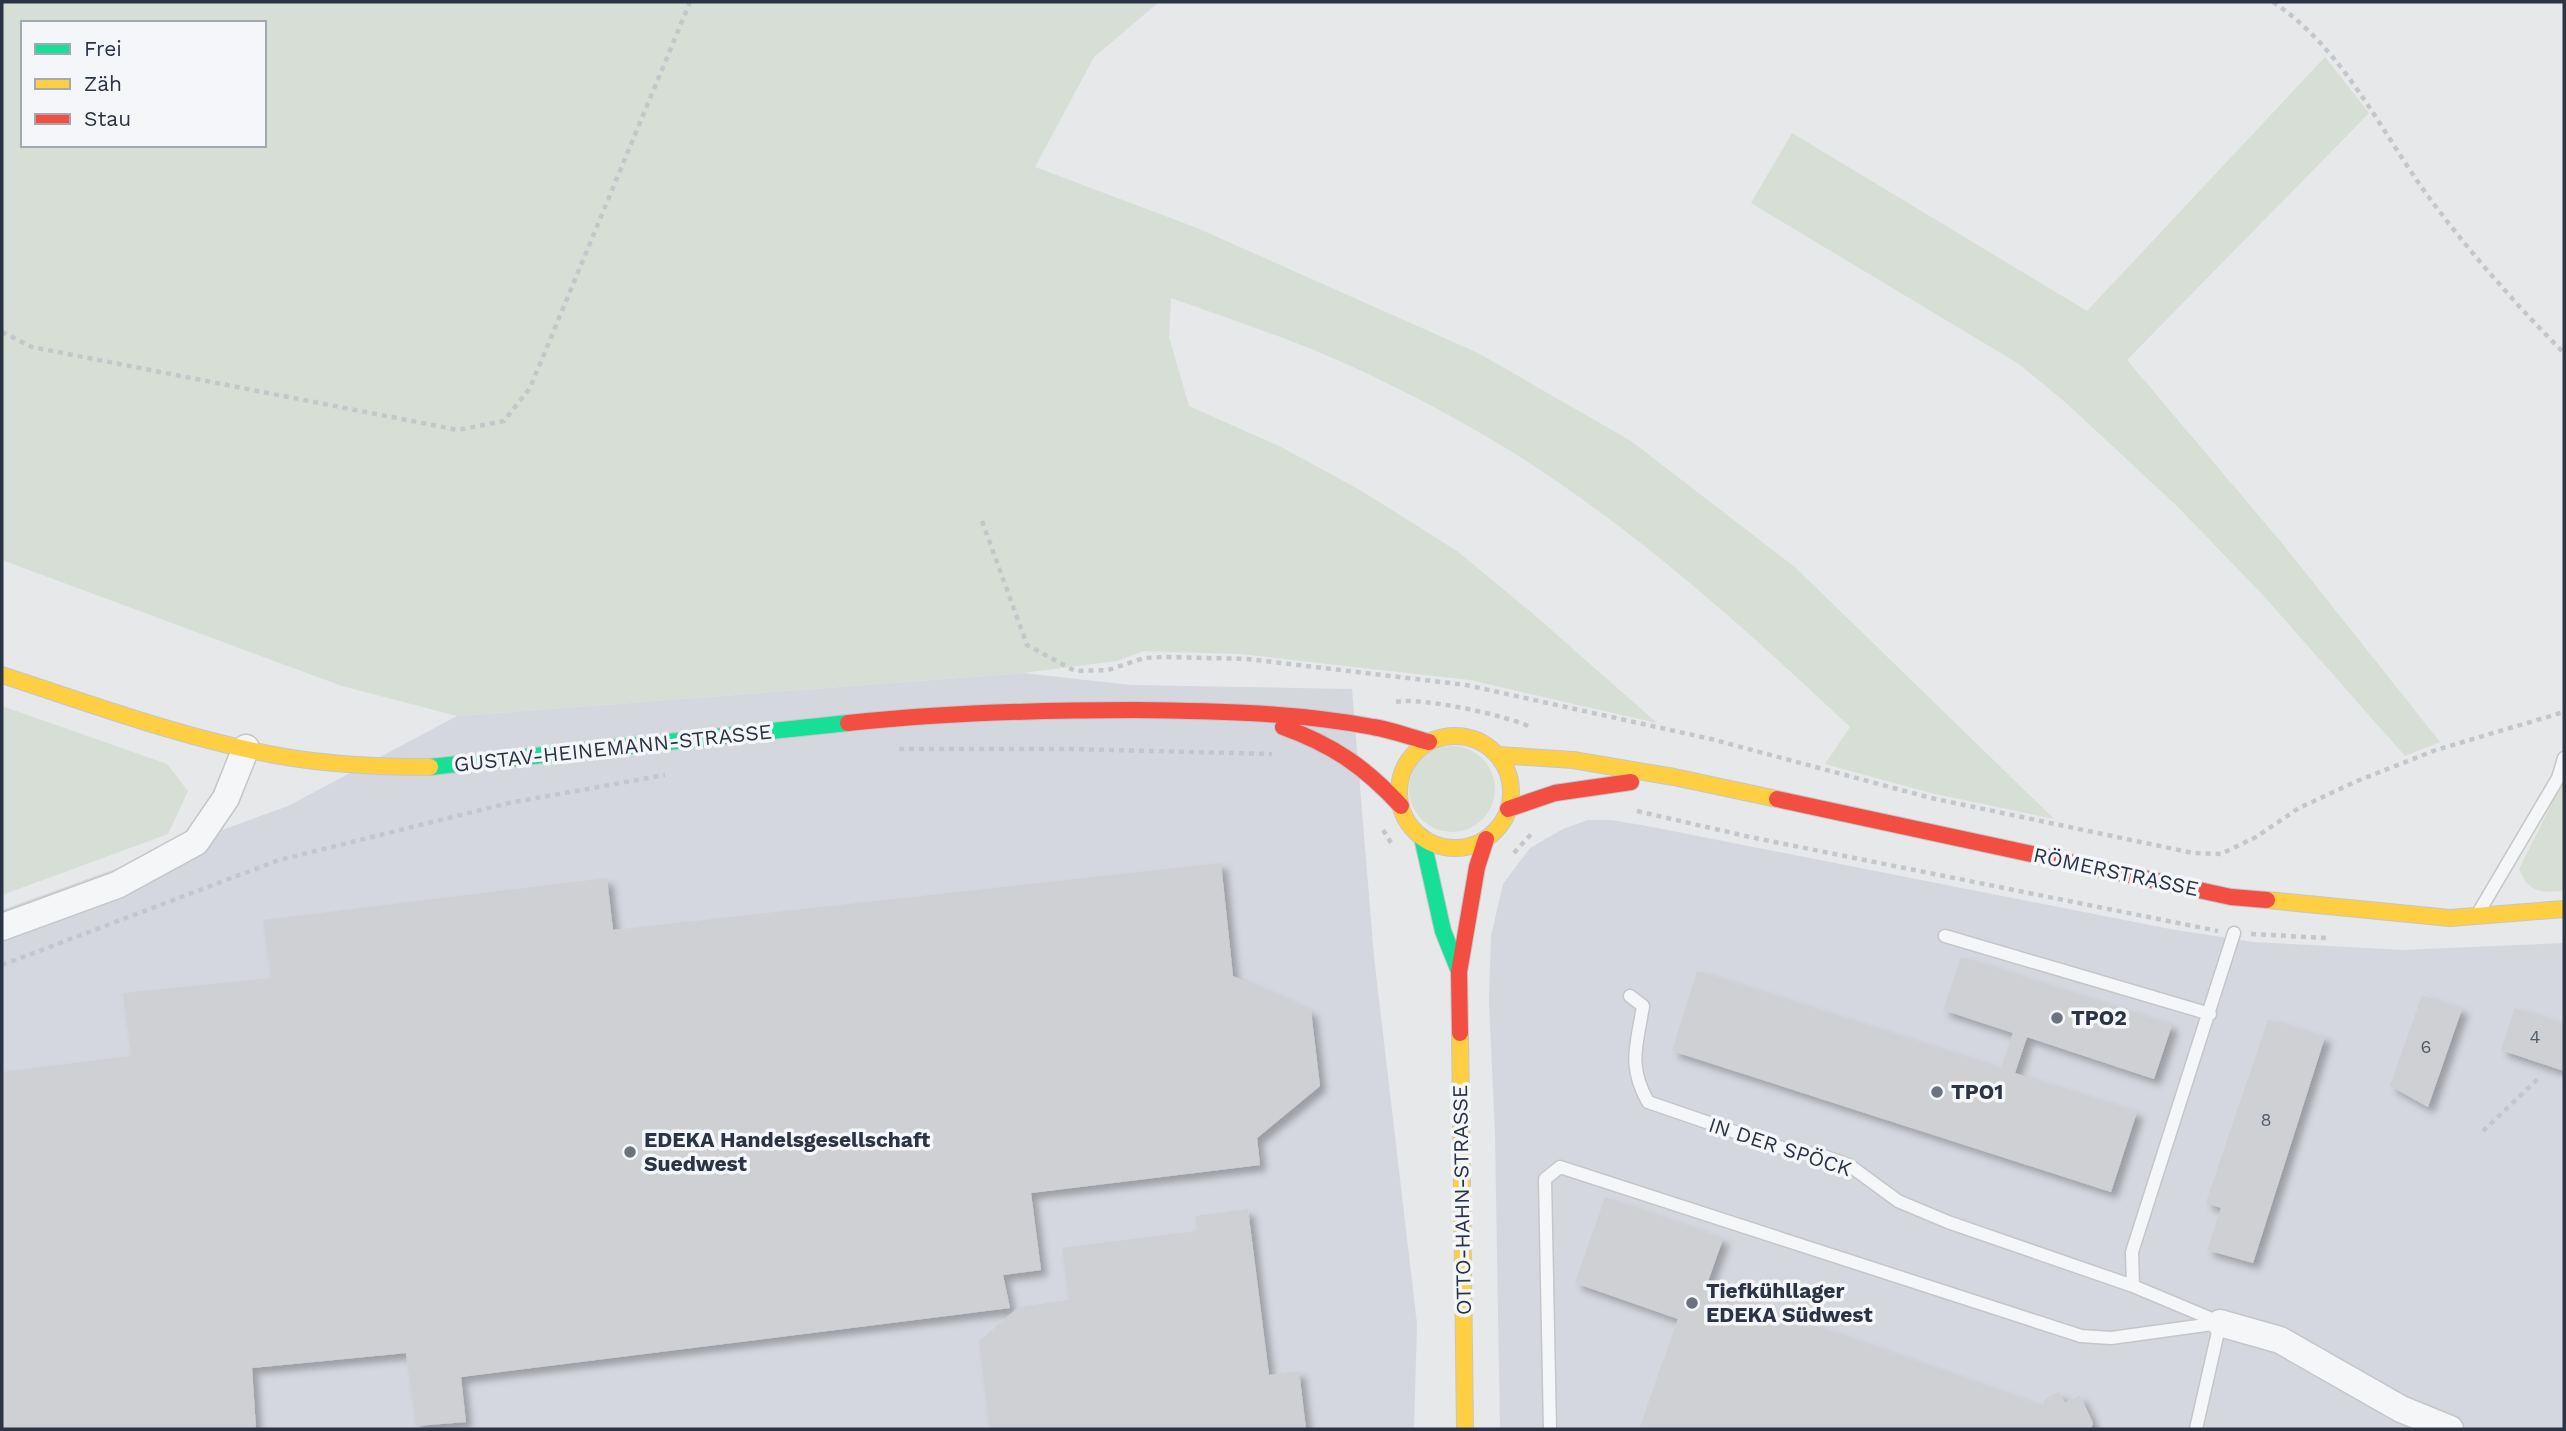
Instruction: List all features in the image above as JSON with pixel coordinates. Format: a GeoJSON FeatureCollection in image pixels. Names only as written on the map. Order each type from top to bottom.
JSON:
{"type":"FeatureCollection","features":[{"type":"Feature","properties":{"kind":"street","name":"GUSTAV-HEINEMANN-STRASSE"},"geometry":{"type":"LineString","coordinates":[[2,675],[185,733],[246,748],[320,762],[381,767],[440,767],[933,714],[1071,710],[1235,711],[1375,727],[1429,742]]}},
{"type":"Feature","properties":{"kind":"street","name":"GUSTAV-HEINEMANN-STRASSE"},"geometry":{"type":"LineString","coordinates":[[1235,711],[1313,737],[1359,764],[1401,806]]}},
{"type":"Feature","properties":{"kind":"street"},"geometry":{"type":"LineString","coordinates":[[1447,736],[1466,736],[1483,743],[1498,755],[1507,771],[1511,790],[1508,809],[1500,826],[1486,839],[1469,846],[1450,848],[1422,837],[1409,823],[1401,806],[1399,788],[1404,769],[1414,753],[1429,742],[1447,736]]}},
{"type":"Feature","properties":{"kind":"street"},"geometry":{"type":"LineString","coordinates":[[2,927],[117,885],[197,842],[226,798],[246,748]]}},
{"type":"Feature","properties":{"kind":"street","name":"RÖMERSTRASSE"},"geometry":{"type":"LineString","coordinates":[[1498,755],[1573,760],[1674,777],[2231,897],[2449,918],[2564,909]]}},
{"type":"Feature","properties":{"kind":"street","name":"RÖMERSTRASSE"},"geometry":{"type":"LineString","coordinates":[[1508,809],[1555,793],[1674,777]]}},
{"type":"Feature","properties":{"kind":"street","name":"OTTO-HAHN-STRASSE"},"geometry":{"type":"LineString","coordinates":[[1422,837],[1443,931],[1459,972]]}},
{"type":"Feature","properties":{"kind":"street","name":"OTTO-HAHN-STRASSE"},"geometry":{"type":"LineString","coordinates":[[1465,1429],[1459,972],[1477,867],[1486,839]]}},
{"type":"Feature","properties":{"kind":"street","name":"IN DER SPÖCK"},"geometry":{"type":"LineString","coordinates":[[2221,1323],[2280,1340],[2401,1409],[2451,1429]]}},
{"type":"Feature","properties":{"kind":"lane"},"geometry":{"type":"LineString","coordinates":[[2476,916],[2558,778],[2564,758]]}},
{"type":"Feature","properties":{"kind":"lane"},"geometry":{"type":"LineString","coordinates":[[2133,1286],[2132,1252],[2234,933]]}},
{"type":"Feature","properties":{"kind":"lane"},"geometry":{"type":"LineString","coordinates":[[1945,936],[2210,1014]]}},
{"type":"Feature","properties":{"kind":"lane","name":"IN DER SPÖCK"},"geometry":{"type":"LineString","coordinates":[[1630,996],[1643,1006],[1634,1068],[1648,1102],[1782,1148],[1823,1156],[1849,1165],[1898,1202],[2133,1286],[2221,1323]]}},
{"type":"Feature","properties":{"kind":"lane"},"geometry":{"type":"LineString","coordinates":[[1550,1429],[1545,1179],[1560,1167],[2081,1336],[2111,1338],[2221,1323],[2196,1429]]}},
{"type":"Feature","properties":{"kind":"path"},"geometry":{"type":"LineString","coordinates":[[2,332],[32,347],[458,430],[504,421],[530,388],[690,2]]}},
{"type":"Feature","properties":{"kind":"path"},"geometry":{"type":"LineString","coordinates":[[2273,2],[2287,11],[2350,78],[2425,192],[2535,324],[2564,353]]}},
{"type":"Feature","properties":{"kind":"path"},"geometry":{"type":"LineString","coordinates":[[982,521],[1027,645],[1074,671],[1108,670],[1144,658],[1248,659],[1466,685],[1711,739],[1931,798],[2193,853],[2221,854],[2256,837],[2299,808],[2357,781],[2436,750],[2564,712]]}},
{"type":"Feature","properties":{"kind":"path"},"geometry":{"type":"LineString","coordinates":[[1375,727],[1384,706],[1400,700],[1484,713],[1518,720],[1543,733],[1548,758]]}},
{"type":"Feature","properties":{"kind":"path"},"geometry":{"type":"LineString","coordinates":[[885,750],[1070,749],[1278,754]]}},
{"type":"Feature","properties":{"kind":"path"},"geometry":{"type":"LineString","coordinates":[[2,965],[279,860],[509,803],[678,772]]}},
{"type":"Feature","properties":{"kind":"path"},"geometry":{"type":"LineString","coordinates":[[1624,811],[1637,811],[1750,837],[2193,928],[2339,939]]}},
{"type":"Feature","properties":{"kind":"path"},"geometry":{"type":"LineString","coordinates":[[1380,826],[1393,848]]}},
{"type":"Feature","properties":{"kind":"path"},"geometry":{"type":"LineString","coordinates":[[1506,862],[1532,832],[1542,827]]}},
{"type":"Feature","properties":{"kind":"path"},"geometry":{"type":"LineString","coordinates":[[2483,1131],[2540,1077]]}},
{"type":"Feature","properties":{"kind":"shaded area"},"geometry":{"type":"Polygon","coordinates":[[[2,2],[1159,2],[1094,57],[1035,167],[1197,228],[1478,353],[1631,441],[1796,568],[2054,819],[1931,793],[1825,764],[1850,727],[1687,580],[1600,512],[1509,450],[1402,391],[1318,352],[1171,298],[1169,337],[1189,406],[1281,447],[1360,490],[1457,551],[1657,723],[1470,680],[1240,654],[1144,651],[1117,661],[1023,673],[457,716],[342,686],[2,560],[2,2]]]}},
{"type":"Feature","properties":{"kind":"shaded area"},"geometry":{"type":"Polygon","coordinates":[[[2325,57],[2369,113],[2127,360],[2281,542],[2440,742],[2405,756],[2262,594],[2177,506],[2065,402],[2019,364],[1751,203],[1792,133],[2087,311],[2325,57]]]}},
{"type":"Feature","properties":{"kind":"shaded area"},"geometry":{"type":"Polygon","coordinates":[[[1023,673],[1131,685],[1352,689],[1374,957],[1417,1324],[1414,1429],[2,1429],[2,910],[288,806],[457,716],[1023,673]]]}},
{"type":"Feature","properties":{"kind":"shaded area"},"geometry":{"type":"Polygon","coordinates":[[[2,706],[167,764],[188,791],[168,834],[2,895],[2,706]]]}},
{"type":"Feature","properties":{"kind":"shaded area"},"geometry":{"type":"Polygon","coordinates":[[[1452,746],[1476,753],[1488,765],[1495,789],[1488,813],[1476,825],[1452,832],[1428,825],[1416,813],[1409,789],[1416,765],[1428,753],[1452,746]]]}},
{"type":"Feature","properties":{"kind":"shaded area"},"geometry":{"type":"Polygon","coordinates":[[[2564,779],[2564,891],[2537,890],[2527,883],[2519,869],[2564,779]]]}},
{"type":"Feature","properties":{"kind":"shaded area"},"geometry":{"type":"Polygon","coordinates":[[[1588,820],[1611,820],[1647,826],[2170,929],[2253,942],[2403,950],[2564,943],[2564,1429],[1500,1429],[1495,1135],[1489,1001],[1491,936],[1503,884],[1530,848],[1563,829],[1588,820]]]}},
{"type":"Feature","properties":{"kind":"building","name":"EDEKA Handelsgesellschaft Suedwest"},"geometry":{"type":"Polygon","coordinates":[[[1221,863],[1233,976],[1311,1011],[1320,1086],[1257,1138],[1260,1165],[1031,1193],[1041,1270],[1003,1275],[1010,1308],[461,1377],[466,1422],[416,1426],[406,1353],[252,1368],[256,1429],[2,1429],[2,1072],[131,1056],[123,993],[271,978],[263,920],[607,878],[613,930],[1221,863]]]}},
{"type":"Feature","properties":{"kind":"building","name":"TPO1"},"geometry":{"type":"Polygon","coordinates":[[[1961,957],[2172,1025],[2154,1079],[2027,1037],[2015,1073],[2137,1112],[2111,1192],[1672,1051],[1697,971],[2001,1068],[2013,1033],[1943,1010],[1961,957]]]}},
{"type":"Feature","properties":{"kind":"building"},"geometry":{"type":"Polygon","coordinates":[[[2422,995],[2462,1009],[2428,1107],[2390,1086],[2422,995]]]}},
{"type":"Feature","properties":{"kind":"building"},"geometry":{"type":"Polygon","coordinates":[[[2515,1008],[2564,1024],[2564,1071],[2501,1050],[2515,1008]]]}},
{"type":"Feature","properties":{"kind":"building"},"geometry":{"type":"Polygon","coordinates":[[[2268,1019],[2325,1037],[2253,1263],[2207,1250],[2221,1208],[2206,1203],[2268,1019]]]}},
{"type":"Feature","properties":{"kind":"building","name":"Tiefkühllager EDEKA Südwest"},"geometry":{"type":"Polygon","coordinates":[[[1605,1197],[1723,1239],[1706,1287],[2042,1406],[2045,1399],[2059,1392],[2065,1403],[2080,1395],[2093,1423],[2091,1429],[1639,1429],[1678,1319],[1575,1283],[1605,1197]]]}},
{"type":"Feature","properties":{"kind":"building"},"geometry":{"type":"Polygon","coordinates":[[[1248,1209],[1269,1375],[1299,1371],[1306,1429],[990,1429],[979,1341],[1019,1307],[1069,1300],[1062,1248],[1197,1231],[1195,1216],[1248,1209]]]}},
{"type":"Feature","properties":{"kind":"traffic: fast"},"geometry":{"type":"LineString","coordinates":[[430,767],[848,723]]}},
{"type":"Feature","properties":{"kind":"traffic: fast"},"geometry":{"type":"LineString","coordinates":[[1422,837],[1443,931],[1459,971]]}},
{"type":"Feature","properties":{"kind":"traffic: slow"},"geometry":{"type":"LineString","coordinates":[[2,675],[140,720],[245,749],[336,763],[430,767]]}},
{"type":"Feature","properties":{"kind":"traffic: slow"},"geometry":{"type":"LineString","coordinates":[[1455,736],[1476,741],[1494,753],[1506,771],[1511,792],[1506,813],[1494,831],[1476,843],[1455,848],[1434,843],[1416,831],[1404,813],[1399,792],[1404,771],[1416,753],[1434,741],[1455,736]]}},
{"type":"Feature","properties":{"kind":"traffic: slow"},"geometry":{"type":"LineString","coordinates":[[1498,755],[1573,760],[1674,777],[1777,799]]}},
{"type":"Feature","properties":{"kind":"traffic: slow"},"geometry":{"type":"LineString","coordinates":[[2267,900],[2450,918],[2564,909]]}},
{"type":"Feature","properties":{"kind":"traffic: slow"},"geometry":{"type":"LineString","coordinates":[[1460,1033],[1465,1429]]}},
{"type":"Feature","properties":{"kind":"traffic: jam"},"geometry":{"type":"LineString","coordinates":[[848,723],[1026,711],[1224,712],[1343,722],[1387,730],[1429,742]]}},
{"type":"Feature","properties":{"kind":"traffic: jam"},"geometry":{"type":"LineString","coordinates":[[1283,727],[1317,741],[1347,759],[1401,806]]}},
{"type":"Feature","properties":{"kind":"traffic: jam"},"geometry":{"type":"LineString","coordinates":[[1508,809],[1555,793],[1631,782]]}},
{"type":"Feature","properties":{"kind":"traffic: jam"},"geometry":{"type":"LineString","coordinates":[[1777,799],[2231,897],[2267,900]]}},
{"type":"Feature","properties":{"kind":"traffic: jam"},"geometry":{"type":"LineString","coordinates":[[1460,1033],[1459,972],[1477,867],[1486,839]]}},
{"type":"Feature","properties":{"kind":"place","name":"TPO2"},"geometry":{"type":"Point","coordinates":[2057,1018]}},
{"type":"Feature","properties":{"kind":"place","name":"TPO1"},"geometry":{"type":"Point","coordinates":[1937,1092]}},
{"type":"Feature","properties":{"kind":"place","name":"EDEKA Handelsgesellschaft Suedwest"},"geometry":{"type":"Point","coordinates":[630,1152]}},
{"type":"Feature","properties":{"kind":"place","name":"Tiefkühllager EDEKA Südwest"},"geometry":{"type":"Point","coordinates":[1692,1303]}}]}
